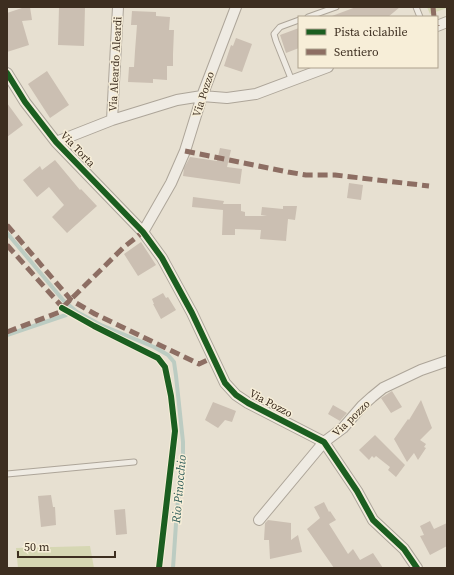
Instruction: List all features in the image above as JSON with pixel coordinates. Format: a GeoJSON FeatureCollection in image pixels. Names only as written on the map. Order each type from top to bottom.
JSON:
{"type":"FeatureCollection","features":[{"type":"Feature","properties":{"kind":"street","name":"Via Aleardo Aleardi"},"geometry":{"type":"LineString","coordinates":[[112,120],[118,7]]}},
{"type":"Feature","properties":{"kind":"street","name":"Via Pozzo"},"geometry":{"type":"LineString","coordinates":[[236,7],[202,96],[186,151],[171,183],[143,232],[162,258],[192,313],[225,383],[236,395],[248,403],[324,442],[357,491],[374,520],[404,549],[417,568]]}},
{"type":"Feature","properties":{"kind":"street","name":"Via Aleardo Aleardi"},"geometry":{"type":"LineString","coordinates":[[56,142],[112,120],[177,100],[202,96],[227,98],[256,94],[325,68]]}},
{"type":"Feature","properties":{"kind":"street","name":"Via Torta"},"geometry":{"type":"LineString","coordinates":[[7,73],[25,102],[56,142],[143,232]]}},
{"type":"Feature","properties":{"kind":"street","name":"Via pozzo"},"geometry":{"type":"LineString","coordinates":[[259,520],[324,442],[343,428],[362,406],[383,388],[421,370],[447,361]]}},
{"type":"Feature","properties":{"kind":"lane"},"geometry":{"type":"LineString","coordinates":[[311,16],[336,7]]}},
{"type":"Feature","properties":{"kind":"lane"},"geometry":{"type":"LineString","coordinates":[[292,80],[274,34],[280,27],[298,20]]}},
{"type":"Feature","properties":{"kind":"lane"},"geometry":{"type":"LineString","coordinates":[[7,474],[134,462]]}},
{"type":"Feature","properties":{"kind":"green space"},"geometry":{"type":"Polygon","coordinates":[[[427,7],[447,7],[447,8],[430,14],[427,7]]]}},
{"type":"Feature","properties":{"kind":"green space"},"geometry":{"type":"Polygon","coordinates":[[[90,546],[94,568],[18,568],[16,548],[90,546]]]}},
{"type":"Feature","properties":{"kind":"building"},"geometry":{"type":"Polygon","coordinates":[[[25,7],[30,7],[32,20],[22,21],[29,45],[7,52],[7,13],[25,7]]]}},
{"type":"Feature","properties":{"kind":"building"},"geometry":{"type":"Polygon","coordinates":[[[59,7],[85,7],[84,46],[58,45],[59,7]]]}},
{"type":"Feature","properties":{"kind":"building"},"geometry":{"type":"Polygon","coordinates":[[[356,7],[400,7],[389,16],[332,16],[356,7]]]}},
{"type":"Feature","properties":{"kind":"building"},"geometry":{"type":"Polygon","coordinates":[[[132,11],[156,12],[156,16],[170,17],[169,30],[174,30],[173,66],[167,66],[167,80],[153,79],[153,83],[128,82],[129,67],[134,67],[137,25],[131,25],[132,11]]]}},
{"type":"Feature","properties":{"kind":"building"},"geometry":{"type":"Polygon","coordinates":[[[298,28],[298,48],[286,53],[280,35],[298,28]]]}},
{"type":"Feature","properties":{"kind":"building"},"geometry":{"type":"Polygon","coordinates":[[[236,38],[252,44],[242,72],[224,66],[231,45],[233,46],[236,38]]]}},
{"type":"Feature","properties":{"kind":"building"},"geometry":{"type":"Polygon","coordinates":[[[47,71],[69,105],[50,118],[28,84],[47,71]]]}},
{"type":"Feature","properties":{"kind":"building"},"geometry":{"type":"Polygon","coordinates":[[[7,103],[23,125],[7,137],[7,103]]]}},
{"type":"Feature","properties":{"kind":"building"},"geometry":{"type":"Polygon","coordinates":[[[220,148],[231,150],[227,167],[242,169],[240,184],[183,176],[184,168],[190,157],[217,161],[220,148]]]}},
{"type":"Feature","properties":{"kind":"building"},"geometry":{"type":"Polygon","coordinates":[[[55,160],[80,190],[81,189],[97,206],[67,233],[52,217],[64,205],[49,187],[37,197],[23,180],[40,166],[42,170],[55,160]]]}},
{"type":"Feature","properties":{"kind":"building"},"geometry":{"type":"Polygon","coordinates":[[[349,183],[363,185],[361,200],[347,198],[349,183]]]}},
{"type":"Feature","properties":{"kind":"building"},"geometry":{"type":"Polygon","coordinates":[[[193,197],[224,201],[223,204],[241,204],[241,211],[245,212],[245,216],[267,216],[261,215],[262,207],[283,209],[283,206],[297,206],[295,220],[288,219],[286,241],[260,239],[261,230],[235,229],[235,235],[222,235],[223,210],[192,207],[193,197]]]}},
{"type":"Feature","properties":{"kind":"building"},"geometry":{"type":"Polygon","coordinates":[[[141,242],[156,265],[138,276],[124,254],[141,242]]]}},
{"type":"Feature","properties":{"kind":"building"},"geometry":{"type":"Polygon","coordinates":[[[163,293],[166,298],[168,297],[176,310],[161,319],[152,299],[163,293]]]}},
{"type":"Feature","properties":{"kind":"building"},"geometry":{"type":"Polygon","coordinates":[[[392,391],[402,407],[391,413],[381,398],[392,391]]]}},
{"type":"Feature","properties":{"kind":"building"},"geometry":{"type":"Polygon","coordinates":[[[421,400],[432,428],[420,440],[426,444],[424,447],[426,448],[418,460],[414,453],[407,462],[394,439],[408,419],[409,420],[421,400]]]}},
{"type":"Feature","properties":{"kind":"building"},"geometry":{"type":"Polygon","coordinates":[[[213,402],[236,411],[232,422],[225,420],[218,428],[205,420],[213,402]]]}},
{"type":"Feature","properties":{"kind":"building"},"geometry":{"type":"Polygon","coordinates":[[[333,405],[347,413],[340,421],[328,414],[333,405]]]}},
{"type":"Feature","properties":{"kind":"building"},"geometry":{"type":"Polygon","coordinates":[[[375,435],[405,465],[396,477],[388,470],[390,467],[376,456],[374,458],[372,456],[369,460],[359,450],[375,435]]]}},
{"type":"Feature","properties":{"kind":"building"},"geometry":{"type":"Polygon","coordinates":[[[51,495],[53,507],[55,507],[56,525],[41,527],[38,496],[51,495]]]}},
{"type":"Feature","properties":{"kind":"building"},"geometry":{"type":"Polygon","coordinates":[[[324,502],[329,512],[330,511],[336,520],[329,524],[348,554],[353,549],[360,560],[373,553],[383,568],[334,568],[307,529],[320,518],[314,507],[324,502]]]}},
{"type":"Feature","properties":{"kind":"building"},"geometry":{"type":"Polygon","coordinates":[[[125,509],[127,534],[116,535],[114,510],[125,509]]]}},
{"type":"Feature","properties":{"kind":"building"},"geometry":{"type":"Polygon","coordinates":[[[268,520],[291,523],[291,540],[298,535],[302,552],[270,559],[269,540],[264,540],[265,523],[268,520]]]}},
{"type":"Feature","properties":{"kind":"building"},"geometry":{"type":"Polygon","coordinates":[[[430,521],[434,529],[447,523],[447,546],[430,555],[420,536],[424,535],[420,526],[430,521]]]}},
{"type":"Feature","properties":{"kind":"waterway","name":"Rio Pinocchio"},"geometry":{"type":"LineString","coordinates":[[7,233],[63,300],[77,312],[101,325],[154,347],[168,355],[174,362],[183,442],[183,460],[177,509],[173,568]]}},
{"type":"Feature","properties":{"kind":"waterway"},"geometry":{"type":"LineString","coordinates":[[7,335],[66,315]]}},
{"type":"Feature","properties":{"kind":"marked path"},"geometry":{"type":"LineString","coordinates":[[433,7],[434,16]]}},
{"type":"Feature","properties":{"kind":"marked path"},"geometry":{"type":"LineString","coordinates":[[185,151],[306,175],[335,175],[429,186]]}},
{"type":"Feature","properties":{"kind":"marked path"},"geometry":{"type":"LineString","coordinates":[[7,225],[71,300],[95,314],[199,364],[212,358]]}},
{"type":"Feature","properties":{"kind":"marked path"},"geometry":{"type":"LineString","coordinates":[[62,308],[124,247],[143,232]]}},
{"type":"Feature","properties":{"kind":"marked path"},"geometry":{"type":"LineString","coordinates":[[7,245],[64,309]]}},
{"type":"Feature","properties":{"kind":"marked path"},"geometry":{"type":"LineString","coordinates":[[7,332],[65,310]]}},
{"type":"Feature","properties":{"kind":"cycle path"},"geometry":{"type":"LineString","coordinates":[[7,73],[25,102],[56,142],[143,232],[162,258],[192,313],[225,383],[236,395],[248,403],[324,442],[357,491],[373,520],[404,549],[417,568]]}},
{"type":"Feature","properties":{"kind":"cycle path"},"geometry":{"type":"LineString","coordinates":[[62,308],[158,358],[165,367],[171,396],[175,431],[159,568]]}}]}
